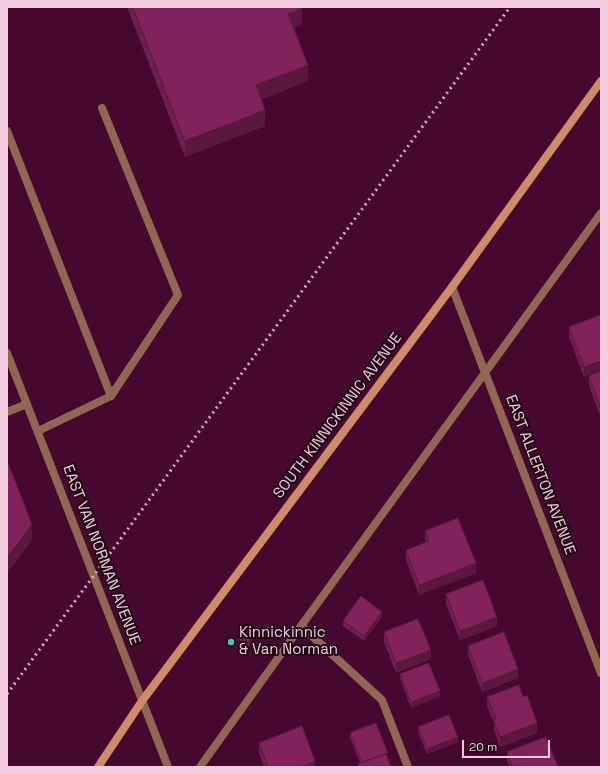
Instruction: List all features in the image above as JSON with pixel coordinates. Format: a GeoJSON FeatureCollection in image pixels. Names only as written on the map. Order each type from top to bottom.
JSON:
{"type":"FeatureCollection","features":[{"type":"Feature","properties":{"kind":"street","name":"SOUTH KINNICKINNIC AVENUE"},"geometry":{"type":"LineString","coordinates":[[98,767],[142,701],[452,287],[601,81]]}},
{"type":"Feature","properties":{"kind":"street"},"geometry":{"type":"LineString","coordinates":[[38,431],[110,396],[178,295],[102,108]]}},
{"type":"Feature","properties":{"kind":"street"},"geometry":{"type":"LineString","coordinates":[[7,131],[110,396]]}},
{"type":"Feature","properties":{"kind":"street"},"geometry":{"type":"LineString","coordinates":[[200,767],[601,214]]}},
{"type":"Feature","properties":{"kind":"street","name":"EAST ALLERTON AVENUE"},"geometry":{"type":"LineString","coordinates":[[452,287],[601,673]]}},
{"type":"Feature","properties":{"kind":"street","name":"EAST VAN NORMAN AVENUE"},"geometry":{"type":"LineString","coordinates":[[7,353],[168,767]]}},
{"type":"Feature","properties":{"kind":"street"},"geometry":{"type":"LineString","coordinates":[[7,412],[27,404]]}},
{"type":"Feature","properties":{"kind":"street"},"geometry":{"type":"LineString","coordinates":[[301,626],[382,700],[408,767]]}},
{"type":"Feature","properties":{"kind":"building"},"geometry":{"type":"Polygon","coordinates":[[[133,7],[301,7],[302,8],[288,14],[308,65],[256,85],[265,110],[185,141],[133,7]]]}},
{"type":"Feature","properties":{"kind":"building"},"geometry":{"type":"Polygon","coordinates":[[[601,315],[601,361],[584,367],[569,327],[601,315]]]}},
{"type":"Feature","properties":{"kind":"building"},"geometry":{"type":"Polygon","coordinates":[[[601,371],[601,409],[589,376],[601,371]]]}},
{"type":"Feature","properties":{"kind":"building"},"geometry":{"type":"Polygon","coordinates":[[[7,460],[32,524],[7,558],[7,460]]]}},
{"type":"Feature","properties":{"kind":"building"},"geometry":{"type":"Polygon","coordinates":[[[458,518],[476,563],[419,585],[406,550],[429,541],[425,531],[458,518]]]}},
{"type":"Feature","properties":{"kind":"building"},"geometry":{"type":"Polygon","coordinates":[[[483,580],[497,617],[460,631],[446,594],[483,580]]]}},
{"type":"Feature","properties":{"kind":"building"},"geometry":{"type":"Polygon","coordinates":[[[361,596],[382,612],[364,636],[343,621],[361,596]]]}},
{"type":"Feature","properties":{"kind":"building"},"geometry":{"type":"Polygon","coordinates":[[[418,619],[431,650],[396,663],[384,632],[418,619]]]}},
{"type":"Feature","properties":{"kind":"building"},"geometry":{"type":"Polygon","coordinates":[[[241,629],[252,637],[249,642],[238,634],[241,629]]]}},
{"type":"Feature","properties":{"kind":"building"},"geometry":{"type":"Polygon","coordinates":[[[504,632],[518,669],[482,683],[468,646],[504,632]]]}},
{"type":"Feature","properties":{"kind":"building"},"geometry":{"type":"Polygon","coordinates":[[[429,663],[440,691],[411,702],[400,674],[429,663]]]}},
{"type":"Feature","properties":{"kind":"building"},"geometry":{"type":"Polygon","coordinates":[[[519,685],[523,697],[527,695],[537,723],[500,737],[494,721],[496,718],[487,697],[519,685]]]}},
{"type":"Feature","properties":{"kind":"building"},"geometry":{"type":"Polygon","coordinates":[[[449,715],[458,737],[427,749],[418,727],[449,715]]]}},
{"type":"Feature","properties":{"kind":"building"},"geometry":{"type":"Polygon","coordinates":[[[376,723],[388,753],[362,763],[350,733],[376,723]]]}},
{"type":"Feature","properties":{"kind":"building"},"geometry":{"type":"Polygon","coordinates":[[[302,726],[315,761],[301,767],[268,767],[259,743],[302,726]]]}},
{"type":"Feature","properties":{"kind":"building"},"geometry":{"type":"Polygon","coordinates":[[[546,737],[558,767],[513,767],[507,752],[546,737]]]}},
{"type":"Feature","properties":{"kind":"building"},"geometry":{"type":"Polygon","coordinates":[[[386,754],[391,767],[359,767],[358,764],[386,754]]]}},
{"type":"Feature","properties":{"kind":"railway"},"geometry":{"type":"LineString","coordinates":[[7,694],[510,7]]}},
{"type":"Feature","properties":{"kind":"place","name":"Kinnickinnic & Van Norman"},"geometry":{"type":"Point","coordinates":[231,642]}}]}
